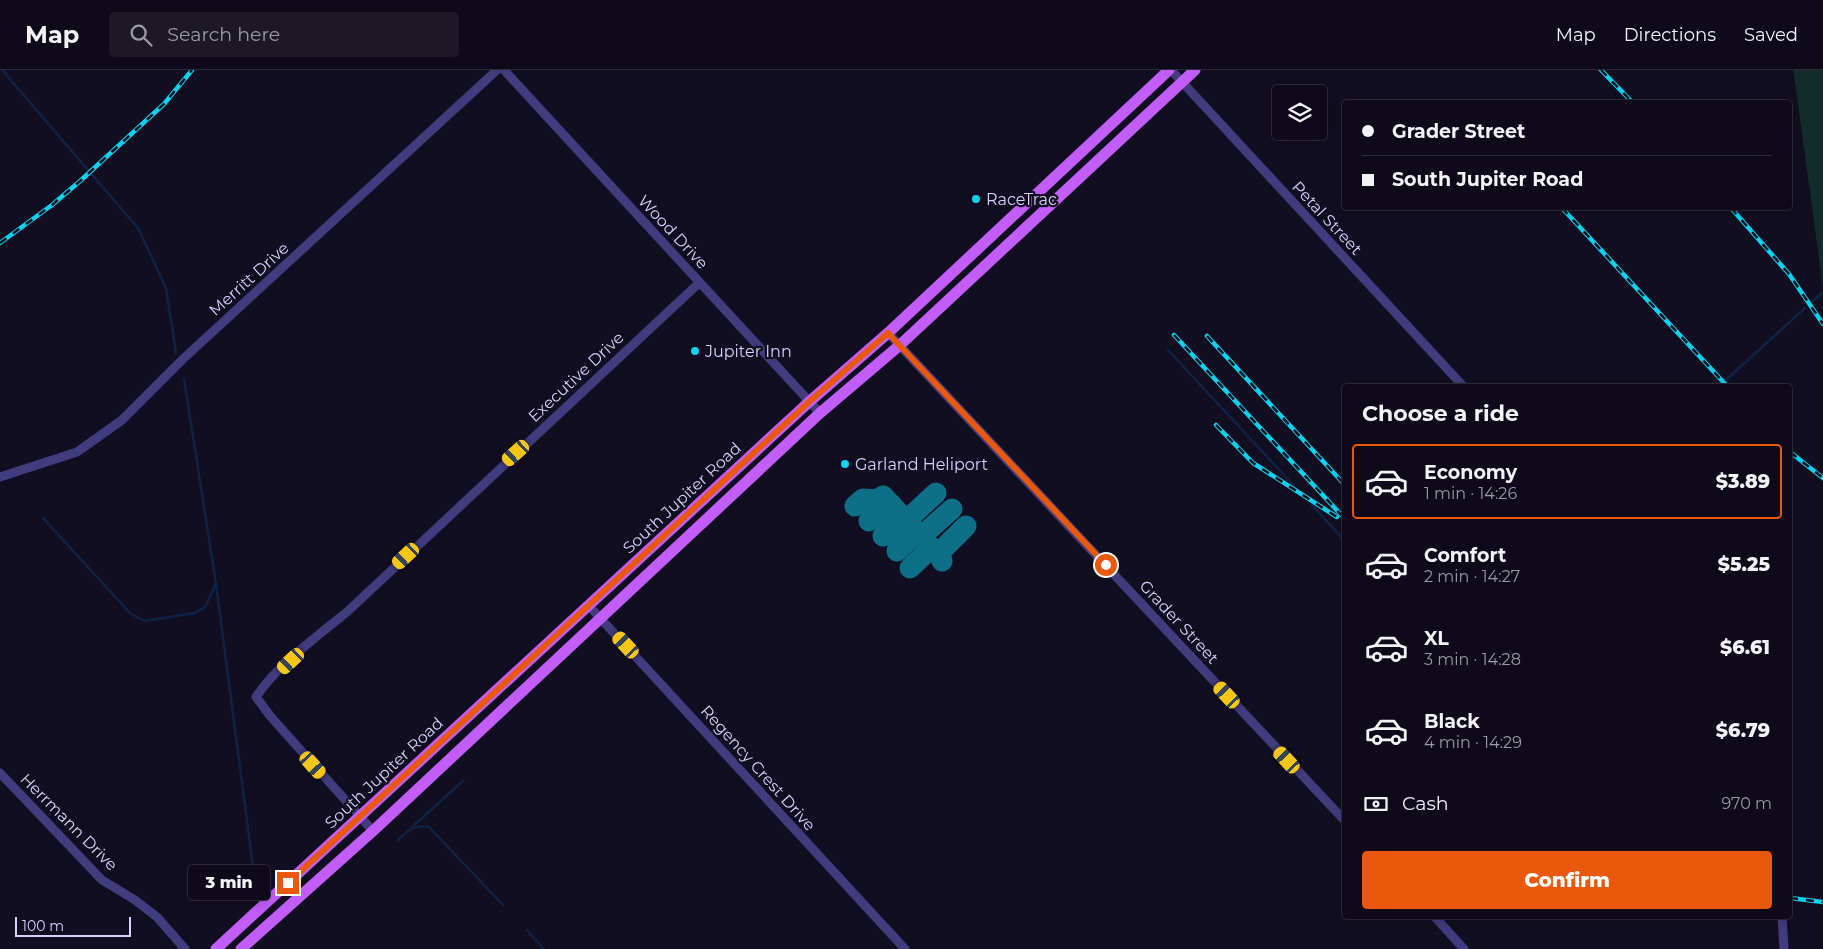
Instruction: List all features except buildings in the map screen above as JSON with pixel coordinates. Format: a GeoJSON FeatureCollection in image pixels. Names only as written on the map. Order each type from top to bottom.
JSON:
{"type":"FeatureCollection","features":[{"type":"Feature","properties":{"kind":"main road","name":"South Jupiter Road"},"geometry":{"type":"LineString","coordinates":[[216,949],[809,402],[888,333],[1170,70]]}},
{"type":"Feature","properties":{"kind":"main road","name":"South Jupiter Road"},"geometry":{"type":"LineString","coordinates":[[240,949],[372,831],[600,617],[820,414],[900,345],[1195,70]]}},
{"type":"Feature","properties":{"kind":"main road"},"geometry":{"type":"LineString","coordinates":[[448,736],[460,749]]}},
{"type":"Feature","properties":{"kind":"street","name":"Merritt Drive"},"geometry":{"type":"LineString","coordinates":[[0,477],[77,452],[122,420],[183,359],[497,70]]}},
{"type":"Feature","properties":{"kind":"street","name":"Wood Drive"},"geometry":{"type":"LineString","coordinates":[[504,70],[820,414]]}},
{"type":"Feature","properties":{"kind":"street","name":"Petal Street"},"geometry":{"type":"LineString","coordinates":[[1170,70],[1461,384]]}},
{"type":"Feature","properties":{"kind":"street","name":"Executive Drive"},"geometry":{"type":"LineString","coordinates":[[360,817],[270,717],[256,697],[276,674],[348,611],[699,283]]}},
{"type":"Feature","properties":{"kind":"street","name":"Grader Street"},"geometry":{"type":"LineString","coordinates":[[888,333],[1342,818]]}},
{"type":"Feature","properties":{"kind":"street","name":"Regency Crest Drive"},"geometry":{"type":"LineString","coordinates":[[589,606],[905,949]]}},
{"type":"Feature","properties":{"kind":"street","name":"Herrmann Drive"},"geometry":{"type":"LineString","coordinates":[[0,773],[102,880],[150,911],[185,949]]}},
{"type":"Feature","properties":{"kind":"street"},"geometry":{"type":"LineString","coordinates":[[360,817],[372,831]]}},
{"type":"Feature","properties":{"kind":"street"},"geometry":{"type":"LineString","coordinates":[[1437,919],[1464,949]]}},
{"type":"Feature","properties":{"kind":"street"},"geometry":{"type":"LineString","coordinates":[[1782,919],[1784,949]]}},
{"type":"Feature","properties":{"kind":"green space"},"geometry":{"type":"Polygon","coordinates":[[[1793,70],[1823,70],[1823,287],[1794,75],[1793,70]]]}},
{"type":"Feature","properties":{"kind":"waterway"},"geometry":{"type":"LineString","coordinates":[[2,70],[138,228],[166,288],[176,353]]}},
{"type":"Feature","properties":{"kind":"waterway"},"geometry":{"type":"LineString","coordinates":[[1813,301],[1823,292]]}},
{"type":"Feature","properties":{"kind":"waterway"},"geometry":{"type":"LineString","coordinates":[[1727,379],[1805,308]]}},
{"type":"Feature","properties":{"kind":"waterway"},"geometry":{"type":"LineString","coordinates":[[1168,350],[1297,489]]}},
{"type":"Feature","properties":{"kind":"waterway"},"geometry":{"type":"LineString","coordinates":[[184,379],[216,584],[256,890]]}},
{"type":"Feature","properties":{"kind":"waterway"},"geometry":{"type":"LineString","coordinates":[[1312,505],[1342,538]]}},
{"type":"Feature","properties":{"kind":"waterway"},"geometry":{"type":"LineString","coordinates":[[43,518],[130,613],[144,621],[195,613],[205,607],[216,584]]}},
{"type":"Feature","properties":{"kind":"waterway"},"geometry":{"type":"LineString","coordinates":[[412,827],[463,781]]}},
{"type":"Feature","properties":{"kind":"waterway"},"geometry":{"type":"LineString","coordinates":[[398,840],[412,829],[420,826],[429,827],[503,905]]}},
{"type":"Feature","properties":{"kind":"waterway"},"geometry":{"type":"LineString","coordinates":[[527,930],[544,949]]}},
{"type":"Feature","properties":{"kind":"taxiway"},"geometry":{"type":"LineString","coordinates":[[908,522],[909,518],[936,493]]}},
{"type":"Feature","properties":{"kind":"taxiway"},"geometry":{"type":"LineString","coordinates":[[855,506],[863,499],[876,500],[883,496],[942,561]]}},
{"type":"Feature","properties":{"kind":"taxiway"},"geometry":{"type":"LineString","coordinates":[[869,521],[887,505],[891,504]]}},
{"type":"Feature","properties":{"kind":"taxiway"},"geometry":{"type":"LineString","coordinates":[[923,538],[924,534],[952,509]]}},
{"type":"Feature","properties":{"kind":"taxiway"},"geometry":{"type":"LineString","coordinates":[[883,536],[901,519],[905,519]]}},
{"type":"Feature","properties":{"kind":"taxiway"},"geometry":{"type":"LineString","coordinates":[[938,554],[966,526]]}},
{"type":"Feature","properties":{"kind":"taxiway"},"geometry":{"type":"LineString","coordinates":[[897,551],[915,534],[919,534]]}},
{"type":"Feature","properties":{"kind":"taxiway"},"geometry":{"type":"LineString","coordinates":[[910,568],[930,549],[933,549]]}},
{"type":"Feature","properties":{"kind":"railway"},"geometry":{"type":"LineString","coordinates":[[0,243],[52,205],[79,182],[164,104],[192,70]]}},
{"type":"Feature","properties":{"kind":"railway"},"geometry":{"type":"LineString","coordinates":[[1601,70],[1630,100]]}},
{"type":"Feature","properties":{"kind":"railway"},"geometry":{"type":"LineString","coordinates":[[1564,210],[1725,384]]}},
{"type":"Feature","properties":{"kind":"railway"},"geometry":{"type":"LineString","coordinates":[[1733,210],[1789,274],[1823,324]]}},
{"type":"Feature","properties":{"kind":"railway"},"geometry":{"type":"LineString","coordinates":[[1174,335],[1342,516]]}},
{"type":"Feature","properties":{"kind":"railway"},"geometry":{"type":"LineString","coordinates":[[1207,336],[1342,482]]}},
{"type":"Feature","properties":{"kind":"railway"},"geometry":{"type":"LineString","coordinates":[[1216,425],[1253,463],[1337,517]]}},
{"type":"Feature","properties":{"kind":"railway"},"geometry":{"type":"LineString","coordinates":[[1792,454],[1823,478]]}},
{"type":"Feature","properties":{"kind":"railway"},"geometry":{"type":"LineString","coordinates":[[1792,898],[1823,902]]}},
{"type":"Feature","properties":{"kind":"place","name":"RaceTrac"},"geometry":{"type":"Point","coordinates":[976,199]}},
{"type":"Feature","properties":{"kind":"place","name":"Jupiter Inn"},"geometry":{"type":"Point","coordinates":[695,351]}},
{"type":"Feature","properties":{"kind":"place","name":"Garland Heliport"},"geometry":{"type":"Point","coordinates":[845,464]}},
{"type":"Feature","properties":{"kind":"route"},"geometry":{"type":"LineString","coordinates":[[288,883],[809,402],[888,333],[1106,565]]}}]}
